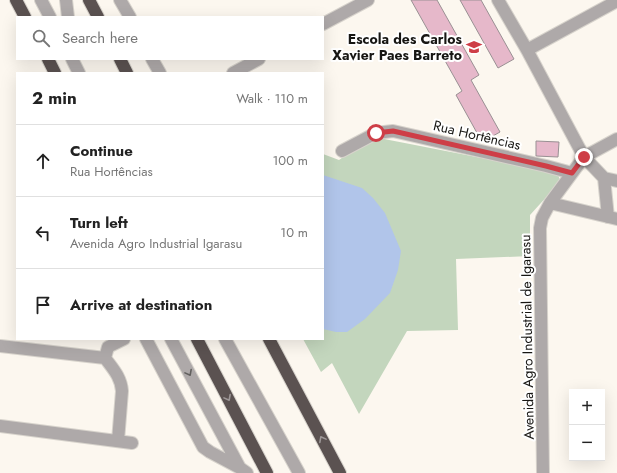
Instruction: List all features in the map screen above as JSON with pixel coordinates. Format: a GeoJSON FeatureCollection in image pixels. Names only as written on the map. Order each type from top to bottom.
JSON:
{"type":"FeatureCollection","features":[{"type":"Feature","properties":{"kind":"highway"},"geometry":{"type":"LineString","coordinates":[[16,0],[24,16]]}},
{"type":"Feature","properties":{"kind":"highway"},"geometry":{"type":"LineString","coordinates":[[89,0],[97,16]]}},
{"type":"Feature","properties":{"kind":"highway"},"geometry":{"type":"LineString","coordinates":[[48,60],[54,72]]}},
{"type":"Feature","properties":{"kind":"highway"},"geometry":{"type":"LineString","coordinates":[[120,60],[126,72]]}},
{"type":"Feature","properties":{"kind":"highway"},"geometry":{"type":"LineString","coordinates":[[198,340],[268,473]]}},
{"type":"Feature","properties":{"kind":"highway"},"geometry":{"type":"LineString","coordinates":[[270,340],[340,473]]}},
{"type":"Feature","properties":{"kind":"street"},"geometry":{"type":"LineString","coordinates":[[41,0],[49,16]]}},
{"type":"Feature","properties":{"kind":"street"},"geometry":{"type":"LineString","coordinates":[[66,0],[68,16]]}},
{"type":"Feature","properties":{"kind":"street"},"geometry":{"type":"LineString","coordinates":[[120,0],[129,16]]}},
{"type":"Feature","properties":{"kind":"street"},"geometry":{"type":"LineString","coordinates":[[324,23],[368,0]]}},
{"type":"Feature","properties":{"kind":"street"},"geometry":{"type":"LineString","coordinates":[[498,0],[527,50],[584,157],[604,178],[613,218],[550,203]]}},
{"type":"Feature","properties":{"kind":"street"},"geometry":{"type":"LineString","coordinates":[[527,50],[617,1]]}},
{"type":"Feature","properties":{"kind":"street"},"geometry":{"type":"LineString","coordinates":[[73,60],[79,72]]}},
{"type":"Feature","properties":{"kind":"street"},"geometry":{"type":"LineString","coordinates":[[153,60],[159,72]]}},
{"type":"Feature","properties":{"kind":"street"},"geometry":{"type":"LineString","coordinates":[[235,72],[257,60]]}},
{"type":"Feature","properties":{"kind":"street","name":"Rua Hortências"},"geometry":{"type":"LineString","coordinates":[[342,151],[376,133],[393,131],[572,173]]}},
{"type":"Feature","properties":{"kind":"street"},"geometry":{"type":"LineString","coordinates":[[584,157],[617,139]]}},
{"type":"Feature","properties":{"kind":"street","name":"Avenida Agro Industrial de Igarasu"},"geometry":{"type":"LineString","coordinates":[[543,473],[540,228],[542,218],[550,203],[584,157]]}},
{"type":"Feature","properties":{"kind":"street"},"geometry":{"type":"LineString","coordinates":[[604,178],[617,181]]}},
{"type":"Feature","properties":{"kind":"street"},"geometry":{"type":"LineString","coordinates":[[0,346],[106,348],[122,340]]}},
{"type":"Feature","properties":{"kind":"street"},"geometry":{"type":"LineString","coordinates":[[147,340],[204,447],[210,452],[244,471]]}},
{"type":"Feature","properties":{"kind":"street"},"geometry":{"type":"LineString","coordinates":[[172,340],[244,471]]}},
{"type":"Feature","properties":{"kind":"street"},"geometry":{"type":"LineString","coordinates":[[226,340],[299,473]]}},
{"type":"Feature","properties":{"kind":"street"},"geometry":{"type":"LineString","coordinates":[[106,348],[122,384],[118,441]]}},
{"type":"Feature","properties":{"kind":"street"},"geometry":{"type":"LineString","coordinates":[[0,426],[132,442]]}},
{"type":"Feature","properties":{"kind":"green space"},"geometry":{"type":"Polygon","coordinates":[[[379,138],[558,173],[560,182],[530,215],[530,256],[456,259],[458,330],[407,331],[359,414],[332,363],[321,372],[304,340],[324,340],[324,154],[339,160],[363,143],[379,138]]]}},
{"type":"Feature","properties":{"kind":"water"},"geometry":{"type":"Polygon","coordinates":[[[324,175],[362,188],[373,198],[385,213],[401,251],[398,270],[390,293],[365,319],[347,332],[336,332],[324,329],[324,175]]]}},
{"type":"Feature","properties":{"kind":"building"},"geometry":{"type":"Polygon","coordinates":[[[411,0],[437,0],[479,75],[471,80],[500,132],[482,142],[456,95],[462,91],[411,0]]]}},
{"type":"Feature","properties":{"kind":"building"},"geometry":{"type":"Polygon","coordinates":[[[460,0],[481,0],[514,59],[498,68],[460,0]]]}},
{"type":"Feature","properties":{"kind":"building"},"geometry":{"type":"Polygon","coordinates":[[[536,141],[559,142],[558,157],[536,156],[536,141]]]}},
{"type":"Feature","properties":{"kind":"place","name":"Escola des Carlos Xavier Paes Barreto"},"geometry":{"type":"Point","coordinates":[474,47]}},
{"type":"Feature","properties":{"kind":"route"},"geometry":{"type":"LineString","coordinates":[[376,133],[393,131],[572,173],[584,157]]}}]}
